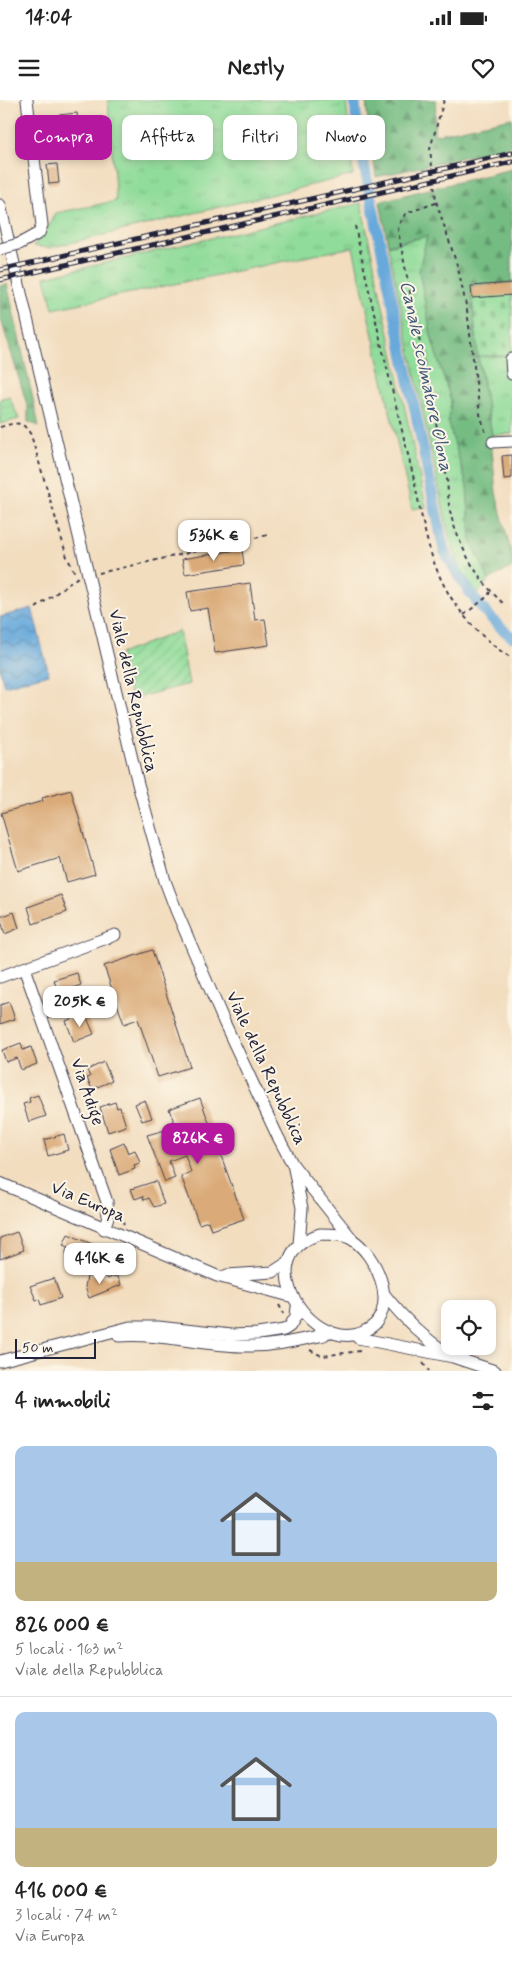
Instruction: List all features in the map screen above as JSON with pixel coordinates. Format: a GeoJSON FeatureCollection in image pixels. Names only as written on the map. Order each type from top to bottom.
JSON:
{"type":"FeatureCollection","features":[{"type":"Feature","properties":{"kind":"street"},"geometry":{"type":"LineString","coordinates":[[0,249],[19,244],[39,233],[42,225],[27,100]]}},
{"type":"Feature","properties":{"kind":"street","name":"Viale della Repubblica"},"geometry":{"type":"LineString","coordinates":[[0,204],[83,577],[165,881],[225,1024],[277,1135],[293,1165],[352,1239]]}},
{"type":"Feature","properties":{"kind":"street"},"geometry":{"type":"LineString","coordinates":[[511,358],[512,374]]}},
{"type":"Feature","properties":{"kind":"street"},"geometry":{"type":"LineString","coordinates":[[493,442],[512,441]]}},
{"type":"Feature","properties":{"kind":"street"},"geometry":{"type":"LineString","coordinates":[[0,977],[115,935]]}},
{"type":"Feature","properties":{"kind":"street","name":"Via Adige"},"geometry":{"type":"LineString","coordinates":[[24,968],[107,1202],[108,1217],[104,1228]]}},
{"type":"Feature","properties":{"kind":"street","name":"Viale della Repubblica"},"geometry":{"type":"LineString","coordinates":[[293,1165],[302,1208],[299,1244]]}},
{"type":"Feature","properties":{"kind":"street","name":"Via Europa"},"geometry":{"type":"LineString","coordinates":[[0,1183],[217,1276],[290,1296]]}},
{"type":"Feature","properties":{"kind":"street"},"geometry":{"type":"LineString","coordinates":[[324,1335],[306,1322],[290,1296],[287,1282],[287,1263],[299,1244],[320,1234],[335,1234],[352,1239],[365,1250],[381,1279],[384,1294],[382,1310],[378,1320],[370,1330],[358,1338]]}},
{"type":"Feature","properties":{"kind":"street","name":"Via Europa"},"geometry":{"type":"LineString","coordinates":[[217,1276],[273,1272],[287,1263]]}},
{"type":"Feature","properties":{"kind":"street"},"geometry":{"type":"LineString","coordinates":[[384,1294],[405,1320],[426,1339],[453,1357]]}},
{"type":"Feature","properties":{"kind":"street"},"geometry":{"type":"LineString","coordinates":[[0,1362],[107,1334],[115,1330],[141,1327],[231,1335],[258,1334],[284,1330],[290,1326],[296,1316],[297,1307]]}},
{"type":"Feature","properties":{"kind":"street"},"geometry":{"type":"LineString","coordinates":[[107,1334],[242,1346],[275,1345],[324,1335],[338,1338],[358,1338],[453,1357],[496,1371]]}},
{"type":"Feature","properties":{"kind":"path"},"geometry":{"type":"LineString","coordinates":[[444,100],[430,149],[436,203],[458,268],[467,310],[470,352],[480,414],[487,438],[493,442]]}},
{"type":"Feature","properties":{"kind":"path"},"geometry":{"type":"LineString","coordinates":[[436,203],[406,213],[398,231],[446,479],[450,511],[461,544],[490,592],[505,605]]}},
{"type":"Feature","properties":{"kind":"path"},"geometry":{"type":"LineString","coordinates":[[355,226],[371,305],[430,552],[440,578],[464,615],[485,638],[512,658]]}},
{"type":"Feature","properties":{"kind":"path"},"geometry":{"type":"LineString","coordinates":[[0,427],[20,423],[26,426],[31,435],[67,557],[83,577]]}},
{"type":"Feature","properties":{"kind":"path"},"geometry":{"type":"LineString","coordinates":[[36,608],[83,577],[268,535]]}},
{"type":"Feature","properties":{"kind":"path"},"geometry":{"type":"LineString","coordinates":[[464,615],[488,596],[490,592]]}},
{"type":"Feature","properties":{"kind":"green space"},"geometry":{"type":"Polygon","coordinates":[[[108,100],[346,100],[347,115],[307,115],[307,160],[352,160],[353,175],[49,248],[33,246],[46,231],[56,213],[116,201],[112,150],[112,115],[109,115],[108,100]]]}},
{"type":"Feature","properties":{"kind":"green space"},"geometry":{"type":"Polygon","coordinates":[[[366,100],[436,100],[434,135],[512,118],[512,146],[376,177],[373,160],[385,160],[385,115],[367,115],[366,100]]]}},
{"type":"Feature","properties":{"kind":"green space"},"geometry":{"type":"Polygon","coordinates":[[[512,169],[512,283],[471,286],[478,356],[492,435],[496,493],[512,556],[512,567],[489,580],[471,540],[467,486],[448,422],[451,401],[432,340],[419,271],[427,236],[388,245],[380,201],[512,169]]]}},
{"type":"Feature","properties":{"kind":"green space"},"geometry":{"type":"Polygon","coordinates":[[[361,203],[426,507],[412,509],[353,247],[53,309],[45,277],[361,203]]]}},
{"type":"Feature","properties":{"kind":"green space"},"geometry":{"type":"Polygon","coordinates":[[[427,236],[419,271],[432,340],[451,401],[448,422],[467,486],[471,540],[489,580],[477,594],[460,567],[450,541],[388,246],[427,236]]]}},
{"type":"Feature","properties":{"kind":"green space"},"geometry":{"type":"Polygon","coordinates":[[[512,283],[512,356],[478,356],[471,286],[512,283]]]}},
{"type":"Feature","properties":{"kind":"green space"},"geometry":{"type":"Polygon","coordinates":[[[7,284],[39,426],[28,422],[28,408],[0,316],[0,286],[7,284]]]}},
{"type":"Feature","properties":{"kind":"green space"},"geometry":{"type":"Polygon","coordinates":[[[478,356],[512,356],[512,434],[492,435],[478,356]]]}},
{"type":"Feature","properties":{"kind":"green space"},"geometry":{"type":"Polygon","coordinates":[[[9,396],[19,419],[0,424],[0,399],[9,396]]]}},
{"type":"Feature","properties":{"kind":"green space"},"geometry":{"type":"Polygon","coordinates":[[[179,631],[189,684],[131,699],[120,654],[179,631]]]}},
{"type":"Feature","properties":{"kind":"water"},"geometry":{"type":"Polygon","coordinates":[[[32,608],[49,674],[4,686],[0,669],[0,617],[32,608]]]}},
{"type":"Feature","properties":{"kind":"building"},"geometry":{"type":"Polygon","coordinates":[[[77,113],[77,115],[60,115],[77,113]]]}},
{"type":"Feature","properties":{"kind":"building"},"geometry":{"type":"Polygon","coordinates":[[[57,164],[59,183],[49,184],[47,165],[57,164]]]}},
{"type":"Feature","properties":{"kind":"building"},"geometry":{"type":"Polygon","coordinates":[[[512,283],[512,295],[472,298],[471,286],[512,283]]]}},
{"type":"Feature","properties":{"kind":"building"},"geometry":{"type":"Polygon","coordinates":[[[512,455],[512,478],[504,479],[502,456],[512,455]]]}},
{"type":"Feature","properties":{"kind":"building"},"geometry":{"type":"Polygon","coordinates":[[[242,549],[244,565],[185,574],[182,559],[242,549]]]}},
{"type":"Feature","properties":{"kind":"building"},"geometry":{"type":"Polygon","coordinates":[[[250,583],[255,620],[265,619],[269,645],[215,653],[208,608],[190,611],[187,592],[250,583]]]}},
{"type":"Feature","properties":{"kind":"building"},"geometry":{"type":"Polygon","coordinates":[[[71,790],[95,874],[67,882],[60,858],[18,871],[1,813],[43,801],[42,798],[71,790]]]}},
{"type":"Feature","properties":{"kind":"building"},"geometry":{"type":"Polygon","coordinates":[[[61,895],[67,912],[33,924],[28,907],[61,895]]]}},
{"type":"Feature","properties":{"kind":"building"},"geometry":{"type":"Polygon","coordinates":[[[14,912],[19,928],[5,934],[0,917],[14,912]]]}},
{"type":"Feature","properties":{"kind":"building"},"geometry":{"type":"Polygon","coordinates":[[[152,950],[190,1067],[158,1077],[138,1019],[124,1024],[104,966],[152,950]]]}},
{"type":"Feature","properties":{"kind":"building"},"geometry":{"type":"Polygon","coordinates":[[[77,973],[81,985],[58,993],[54,980],[77,973]]]}},
{"type":"Feature","properties":{"kind":"building"},"geometry":{"type":"Polygon","coordinates":[[[9,1002],[15,1019],[0,1024],[0,1005],[9,1002]]]}},
{"type":"Feature","properties":{"kind":"building"},"geometry":{"type":"Polygon","coordinates":[[[85,1013],[94,1034],[74,1042],[66,1021],[85,1013]]]}},
{"type":"Feature","properties":{"kind":"building"},"geometry":{"type":"Polygon","coordinates":[[[21,1043],[23,1050],[31,1047],[37,1064],[21,1070],[17,1058],[6,1062],[2,1050],[21,1043]]]}},
{"type":"Feature","properties":{"kind":"building"},"geometry":{"type":"Polygon","coordinates":[[[104,1062],[112,1081],[92,1089],[87,1078],[90,1077],[87,1070],[104,1062]]]}},
{"type":"Feature","properties":{"kind":"building"},"geometry":{"type":"Polygon","coordinates":[[[38,1095],[46,1116],[29,1122],[23,1104],[30,1102],[29,1098],[38,1095]]]}},
{"type":"Feature","properties":{"kind":"building"},"geometry":{"type":"Polygon","coordinates":[[[200,1098],[244,1219],[211,1230],[208,1221],[199,1224],[181,1176],[191,1172],[185,1155],[169,1161],[175,1178],[165,1182],[147,1135],[176,1127],[169,1109],[200,1098]]]}},
{"type":"Feature","properties":{"kind":"building"},"geometry":{"type":"Polygon","coordinates":[[[145,1100],[152,1118],[142,1121],[135,1104],[145,1100]]]}},
{"type":"Feature","properties":{"kind":"building"},"geometry":{"type":"Polygon","coordinates":[[[115,1102],[117,1108],[120,1107],[126,1126],[108,1132],[100,1107],[115,1102]]]}},
{"type":"Feature","properties":{"kind":"building"},"geometry":{"type":"Polygon","coordinates":[[[64,1134],[68,1150],[48,1156],[44,1140],[64,1134]]]}},
{"type":"Feature","properties":{"kind":"building"},"geometry":{"type":"Polygon","coordinates":[[[124,1143],[128,1153],[135,1150],[140,1163],[134,1165],[135,1169],[119,1175],[110,1149],[124,1143]]]}},
{"type":"Feature","properties":{"kind":"building"},"geometry":{"type":"Polygon","coordinates":[[[156,1181],[164,1204],[154,1207],[149,1198],[144,1200],[143,1196],[135,1199],[131,1189],[156,1181]]]}},
{"type":"Feature","properties":{"kind":"building"},"geometry":{"type":"Polygon","coordinates":[[[17,1232],[24,1250],[0,1259],[0,1238],[17,1232]]]}},
{"type":"Feature","properties":{"kind":"building"},"geometry":{"type":"Polygon","coordinates":[[[68,1234],[99,1247],[94,1257],[90,1255],[86,1264],[68,1260],[66,1252],[68,1247],[63,1245],[68,1234]]]}},
{"type":"Feature","properties":{"kind":"building"},"geometry":{"type":"Polygon","coordinates":[[[87,1276],[105,1276],[108,1279],[113,1276],[118,1277],[121,1285],[89,1298],[85,1287],[87,1276]]]}},
{"type":"Feature","properties":{"kind":"building"},"geometry":{"type":"Polygon","coordinates":[[[54,1278],[61,1298],[41,1305],[39,1299],[36,1300],[30,1286],[54,1278]]]}},
{"type":"Feature","properties":{"kind":"waterway","name":"Canale scolmatore Olona"},"geometry":{"type":"LineString","coordinates":[[355,100],[357,131],[444,550],[482,608],[512,637]]}},
{"type":"Feature","properties":{"kind":"railway"},"geometry":{"type":"LineString","coordinates":[[0,270],[512,153]]}},
{"type":"Feature","properties":{"kind":"railway"},"geometry":{"type":"LineString","coordinates":[[0,280],[512,162]]}}]}
